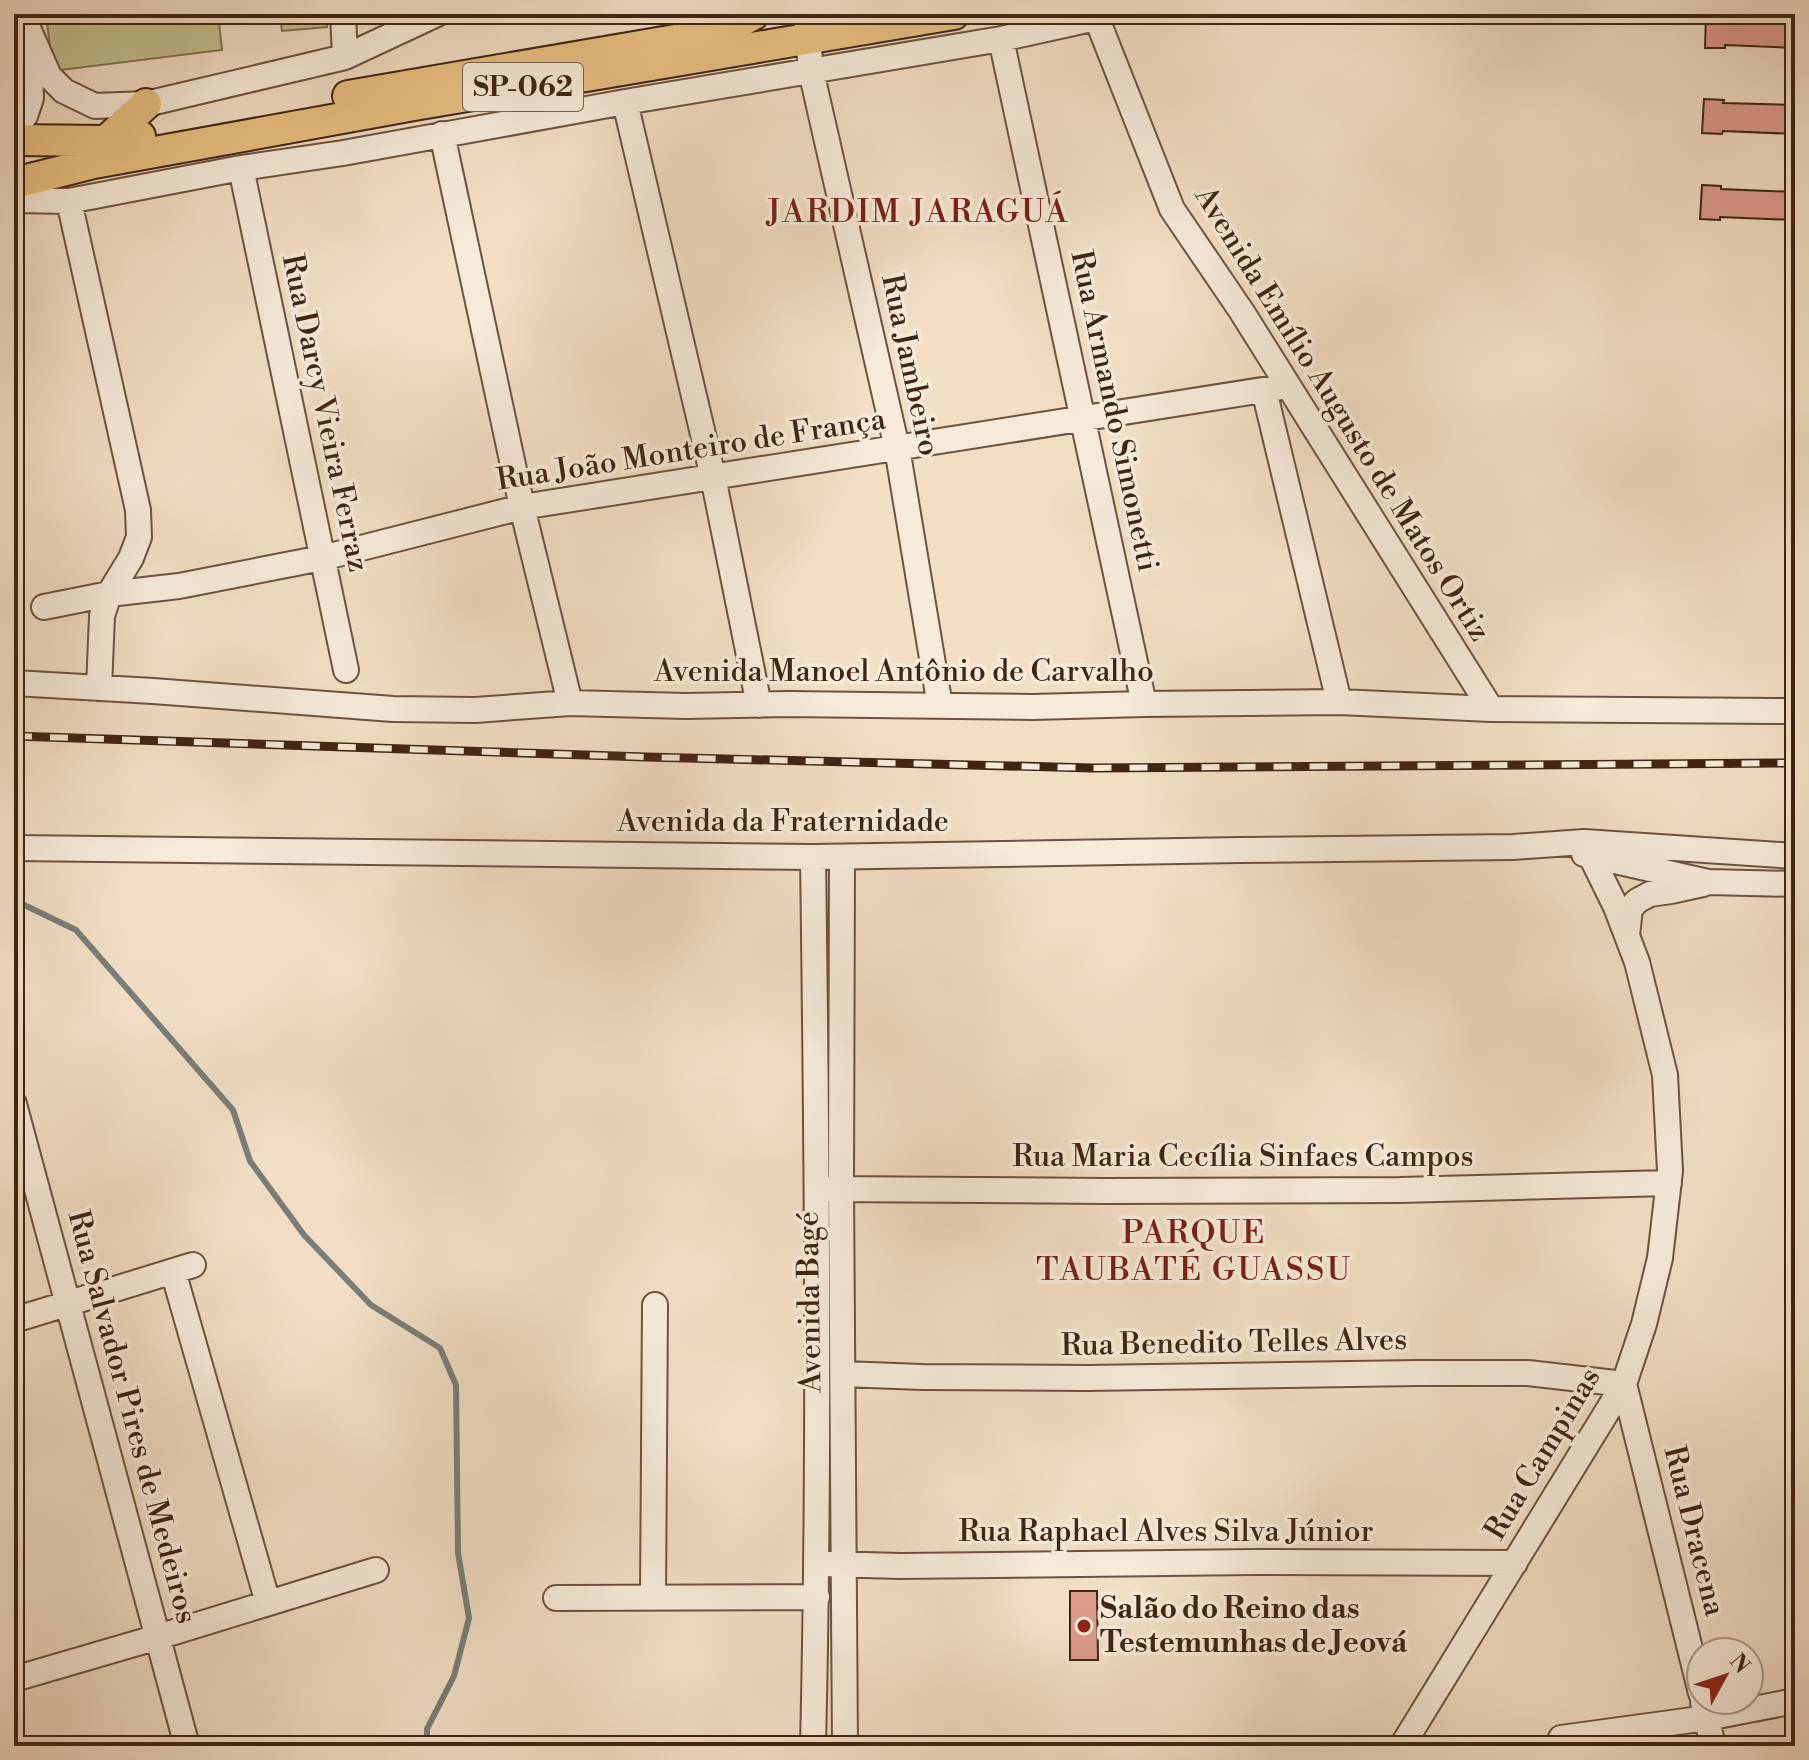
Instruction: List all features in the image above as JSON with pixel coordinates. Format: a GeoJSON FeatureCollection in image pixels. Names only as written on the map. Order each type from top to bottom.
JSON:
{"type":"FeatureCollection","features":[{"type":"Feature","properties":{"kind":"main road","name":"SP-062"},"geometry":{"type":"LineString","coordinates":[[14,183],[144,136],[411,84],[722,32],[754,14]]}},
{"type":"Feature","properties":{"kind":"main road","name":"SP-062"},"geometry":{"type":"LineString","coordinates":[[14,140],[100,152],[414,105],[807,27],[954,14]]}},
{"type":"Feature","properties":{"kind":"main road"},"geometry":{"type":"LineString","coordinates":[[100,152],[146,104]]}},
{"type":"Feature","properties":{"kind":"street"},"geometry":{"type":"LineString","coordinates":[[343,14],[345,57]]}},
{"type":"Feature","properties":{"kind":"street"},"geometry":{"type":"LineString","coordinates":[[27,21],[49,76],[64,91],[95,106],[146,104],[345,57],[437,14]]}},
{"type":"Feature","properties":{"kind":"street"},"geometry":{"type":"LineString","coordinates":[[14,200],[69,201],[241,168],[1001,39],[1095,16]]}},
{"type":"Feature","properties":{"kind":"street","name":"Avenida Emílio Augusto de Matos Ortiz"},"geometry":{"type":"LineString","coordinates":[[1095,16],[1172,209],[1242,312],[1276,388],[1491,709]]}},
{"type":"Feature","properties":{"kind":"street"},"geometry":{"type":"LineString","coordinates":[[14,125],[25,116],[31,98],[27,21]]}},
{"type":"Feature","properties":{"kind":"street","name":"Rua Jambeiro"},"geometry":{"type":"LineString","coordinates":[[807,27],[811,71],[897,448],[940,706]]}},
{"type":"Feature","properties":{"kind":"street","name":"Rua Armando Simonetti"},"geometry":{"type":"LineString","coordinates":[[1001,39],[1144,704]]}},
{"type":"Feature","properties":{"kind":"street"},"geometry":{"type":"LineString","coordinates":[[625,102],[713,477],[759,705]]}},
{"type":"Feature","properties":{"kind":"street"},"geometry":{"type":"LineString","coordinates":[[442,134],[522,507],[570,703]]}},
{"type":"Feature","properties":{"kind":"street","name":"Rua Darcy Vieira Ferraz"},"geometry":{"type":"LineString","coordinates":[[241,168],[346,670]]}},
{"type":"Feature","properties":{"kind":"street"},"geometry":{"type":"LineString","coordinates":[[69,201],[138,510],[139,537],[131,558],[109,594],[102,616],[99,688]]}},
{"type":"Feature","properties":{"kind":"street"},"geometry":{"type":"LineString","coordinates":[[1276,388],[1339,702]]}},
{"type":"Feature","properties":{"kind":"street","name":"Rua João Monteiro de França"},"geometry":{"type":"LineString","coordinates":[[44,607],[109,594],[179,586],[322,558],[522,507],[1276,388]]}},
{"type":"Feature","properties":{"kind":"street","name":"Avenida Manoel Antônio de Carvalho"},"geometry":{"type":"LineString","coordinates":[[14,683],[393,709],[475,710],[570,703],[1033,707],[1339,702],[1491,709],[1795,711]]}},
{"type":"Feature","properties":{"kind":"street","name":"Avenida da Fraternidade"},"geometry":{"type":"LineString","coordinates":[[14,848],[842,857],[1551,845],[1795,856]]}},
{"type":"Feature","properties":{"kind":"street","name":"Avenida da Fraternidade"},"geometry":{"type":"LineString","coordinates":[[1588,849],[1644,867],[1708,882],[1795,884]]}},
{"type":"Feature","properties":{"kind":"street","name":"Rua Campinas"},"geometry":{"type":"LineString","coordinates":[[1402,1746],[1624,1384],[1644,1324],[1660,1258],[1670,1171],[1665,1075],[1637,962],[1616,907],[1588,849]]}},
{"type":"Feature","properties":{"kind":"street"},"geometry":{"type":"LineString","coordinates":[[1616,907],[1633,877],[1644,867],[1682,858],[1762,854]]}},
{"type":"Feature","properties":{"kind":"street","name":"Avenida Bagé"},"geometry":{"type":"LineString","coordinates":[[813,857],[829,1189],[843,1374],[845,1746]]}},
{"type":"Feature","properties":{"kind":"street","name":"Avenida Bagé"},"geometry":{"type":"LineString","coordinates":[[813,1746],[842,857]]}},
{"type":"Feature","properties":{"kind":"street"},"geometry":{"type":"LineString","coordinates":[[1627,935],[1630,909],[1637,901],[1650,894],[1708,882]]}},
{"type":"Feature","properties":{"kind":"street","name":"Rua Salvador Pires de Medeiros"},"geometry":{"type":"LineString","coordinates":[[14,1104],[187,1746]]}},
{"type":"Feature","properties":{"kind":"street","name":"Rua Maria Cecília Sinfaes Campos"},"geometry":{"type":"LineString","coordinates":[[829,1189],[1400,1190],[1669,1183]]}},
{"type":"Feature","properties":{"kind":"street"},"geometry":{"type":"LineString","coordinates":[[14,1320],[183,1268],[268,1603]]}},
{"type":"Feature","properties":{"kind":"street"},"geometry":{"type":"LineString","coordinates":[[653,1596],[655,1305]]}},
{"type":"Feature","properties":{"kind":"street","name":"Rua Benedito Telles Alves"},"geometry":{"type":"LineString","coordinates":[[843,1374],[1087,1378],[1528,1373],[1624,1384]]}},
{"type":"Feature","properties":{"kind":"street","name":"Rua Dracena"},"geometry":{"type":"LineString","coordinates":[[1624,1384],[1687,1636]]}},
{"type":"Feature","properties":{"kind":"street","name":"Rua Raphael Alves Silva Júnior"},"geometry":{"type":"LineString","coordinates":[[817,1564],[1515,1563]]}},
{"type":"Feature","properties":{"kind":"street"},"geometry":{"type":"LineString","coordinates":[[14,1679],[376,1570]]}},
{"type":"Feature","properties":{"kind":"street"},"geometry":{"type":"LineString","coordinates":[[556,1598],[817,1597]]}},
{"type":"Feature","properties":{"kind":"street"},"geometry":{"type":"LineString","coordinates":[[1765,1704],[1795,1701]]}},
{"type":"Feature","properties":{"kind":"street"},"geometry":{"type":"LineString","coordinates":[[1561,1738],[1685,1713]]}},
{"type":"Feature","properties":{"kind":"street"},"geometry":{"type":"LineString","coordinates":[[1707,1716],[1713,1746]]}},
{"type":"Feature","properties":{"kind":"shaded area"},"geometry":{"type":"Polygon","coordinates":[[[46,14],[218,14],[222,50],[53,71],[46,14]]]}},
{"type":"Feature","properties":{"kind":"shaded area"},"geometry":{"type":"Polygon","coordinates":[[[280,14],[326,14],[327,27],[282,31],[280,14]]]}},
{"type":"Feature","properties":{"kind":"building"},"geometry":{"type":"Polygon","coordinates":[[[1706,14],[1795,20],[1795,48],[1725,45],[1725,48],[1705,48],[1706,14]]]}},
{"type":"Feature","properties":{"kind":"building"},"geometry":{"type":"Polygon","coordinates":[[[1704,99],[1724,100],[1723,103],[1795,105],[1795,134],[1702,133],[1704,99]]]}},
{"type":"Feature","properties":{"kind":"building"},"geometry":{"type":"Polygon","coordinates":[[[1702,185],[1721,186],[1721,189],[1795,192],[1795,220],[1700,219],[1702,185]]]}},
{"type":"Feature","properties":{"kind":"building","name":"Salão do Reino das Testemunhas de Jeová"},"geometry":{"type":"Polygon","coordinates":[[[1070,1591],[1097,1591],[1098,1660],[1070,1660],[1070,1591]]]}},
{"type":"Feature","properties":{"kind":"waterway"},"geometry":{"type":"LineString","coordinates":[[14,900],[76,930],[233,1110],[250,1161],[304,1235],[371,1305],[440,1348],[456,1385],[458,1553],[469,1618],[454,1676],[427,1729],[427,1746]]}},
{"type":"Feature","properties":{"kind":"railway"},"geometry":{"type":"LineString","coordinates":[[14,736],[1093,768],[1795,763]]}},
{"type":"Feature","properties":{"kind":"place","name":"Salão do Reino das Testemunhas de Jeová"},"geometry":{"type":"Point","coordinates":[1084,1626]}},
{"type":"Feature","properties":{"kind":"district","name":"JARDIM JARAGUÁ"},"geometry":{"type":"Point","coordinates":[918,212]}},
{"type":"Feature","properties":{"kind":"district","name":"PARQUE TAUBATÉ GUASSU"},"geometry":{"type":"Point","coordinates":[1194,1252]}}]}
